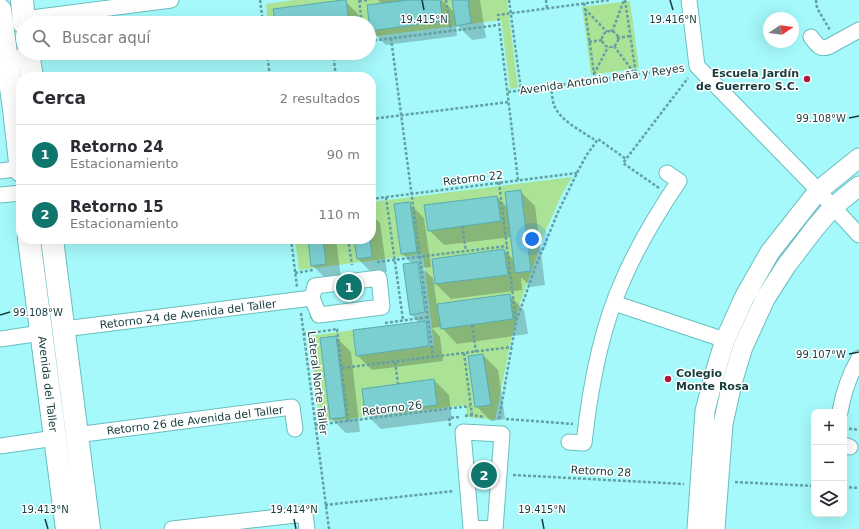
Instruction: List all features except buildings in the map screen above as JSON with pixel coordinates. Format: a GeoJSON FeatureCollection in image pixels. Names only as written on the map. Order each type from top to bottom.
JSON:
{"type":"FeatureCollection","features":[{"type":"Feature","properties":{"kind":"main road"},"geometry":{"type":"LineString","coordinates":[[1,19],[16,131]]}},
{"type":"Feature","properties":{"kind":"main road"},"geometry":{"type":"LineString","coordinates":[[29,60],[31,72]]}},
{"type":"Feature","properties":{"kind":"main road","name":"Avenida del Taller"},"geometry":{"type":"LineString","coordinates":[[30,244],[67,529]]}},
{"type":"Feature","properties":{"kind":"main road","name":"Avenida del Taller"},"geometry":{"type":"LineString","coordinates":[[53,244],[89,529]]}},
{"type":"Feature","properties":{"kind":"street"},"geometry":{"type":"LineString","coordinates":[[23,14],[171,0]]}},
{"type":"Feature","properties":{"kind":"street"},"geometry":{"type":"LineString","coordinates":[[689,0],[697,66],[810,182],[859,235]]}},
{"type":"Feature","properties":{"kind":"street"},"geometry":{"type":"LineString","coordinates":[[811,37],[820,47],[824,48],[859,30]]}},
{"type":"Feature","properties":{"kind":"street"},"geometry":{"type":"LineString","coordinates":[[715,529],[712,449],[705,411],[725,340],[745,296],[770,252],[818,191],[859,158]]}},
{"type":"Feature","properties":{"kind":"street"},"geometry":{"type":"LineString","coordinates":[[0,171],[16,169]]}},
{"type":"Feature","properties":{"kind":"street"},"geometry":{"type":"LineString","coordinates":[[569,442],[584,443],[592,382],[606,325],[622,280],[655,218],[678,181],[667,172]]}},
{"type":"Feature","properties":{"kind":"street"},"geometry":{"type":"LineString","coordinates":[[697,529],[712,449],[722,424],[743,347],[765,299],[786,266],[815,228],[833,207],[859,186]]}},
{"type":"Feature","properties":{"kind":"street"},"geometry":{"type":"LineString","coordinates":[[0,195],[16,193]]}},
{"type":"Feature","properties":{"kind":"street","name":"Retorno 24 de Avenida del Taller"},"geometry":{"type":"LineString","coordinates":[[64,329],[306,299]]}},
{"type":"Feature","properties":{"kind":"street"},"geometry":{"type":"LineString","coordinates":[[614,303],[725,340]]}},
{"type":"Feature","properties":{"kind":"street"},"geometry":{"type":"LineString","coordinates":[[0,339],[41,333]]}},
{"type":"Feature","properties":{"kind":"street"},"geometry":{"type":"LineString","coordinates":[[840,409],[848,381],[859,358]]}},
{"type":"Feature","properties":{"kind":"street","name":"Retorno 26 de Avenida del Taller"},"geometry":{"type":"LineString","coordinates":[[76,435],[292,407],[295,430]]}},
{"type":"Feature","properties":{"kind":"street"},"geometry":{"type":"LineString","coordinates":[[462,432],[502,434],[494,529],[471,528],[462,432]]}},
{"type":"Feature","properties":{"kind":"street"},"geometry":{"type":"LineString","coordinates":[[0,446],[55,438]]}},
{"type":"Feature","properties":{"kind":"street"},"geometry":{"type":"LineString","coordinates":[[172,529],[305,514],[307,529]]}},
{"type":"Feature","properties":{"kind":"path"},"geometry":{"type":"LineString","coordinates":[[260,0],[262,16]]}},
{"type":"Feature","properties":{"kind":"path"},"geometry":{"type":"LineString","coordinates":[[361,16],[359,1],[369,0]]}},
{"type":"Feature","properties":{"kind":"path"},"geometry":{"type":"LineString","coordinates":[[446,0],[451,31]]}},
{"type":"Feature","properties":{"kind":"path"},"geometry":{"type":"LineString","coordinates":[[510,0],[521,90]]}},
{"type":"Feature","properties":{"kind":"path"},"geometry":{"type":"LineString","coordinates":[[546,0],[547,8]]}},
{"type":"Feature","properties":{"kind":"path"},"geometry":{"type":"LineString","coordinates":[[518,180],[498,15],[610,0]]}},
{"type":"Feature","properties":{"kind":"path"},"geometry":{"type":"LineString","coordinates":[[612,32],[625,0]]}},
{"type":"Feature","properties":{"kind":"path"},"geometry":{"type":"LineString","coordinates":[[625,0],[636,74]]}},
{"type":"Feature","properties":{"kind":"path"},"geometry":{"type":"LineString","coordinates":[[811,37],[832,32],[817,8],[816,0]]}},
{"type":"Feature","properties":{"kind":"path"},"geometry":{"type":"LineString","coordinates":[[584,4],[595,80]]}},
{"type":"Feature","properties":{"kind":"path"},"geometry":{"type":"LineString","coordinates":[[585,9],[607,32],[612,32],[617,38]]}},
{"type":"Feature","properties":{"kind":"path"},"geometry":{"type":"LineString","coordinates":[[376,40],[499,25]]}},
{"type":"Feature","properties":{"kind":"path"},"geometry":{"type":"LineString","coordinates":[[602,40],[604,34],[607,32]]}},
{"type":"Feature","properties":{"kind":"path"},"geometry":{"type":"LineString","coordinates":[[617,38],[630,36]]}},
{"type":"Feature","properties":{"kind":"path"},"geometry":{"type":"LineString","coordinates":[[391,38],[433,357]]}},
{"type":"Feature","properties":{"kind":"path"},"geometry":{"type":"LineString","coordinates":[[614,46],[617,38]]}},
{"type":"Feature","properties":{"kind":"path"},"geometry":{"type":"LineString","coordinates":[[590,42],[602,40]]}},
{"type":"Feature","properties":{"kind":"path"},"geometry":{"type":"LineString","coordinates":[[602,40],[605,45],[614,46]]}},
{"type":"Feature","properties":{"kind":"path"},"geometry":{"type":"LineString","coordinates":[[594,75],[608,46]]}},
{"type":"Feature","properties":{"kind":"path"},"geometry":{"type":"LineString","coordinates":[[614,46],[636,74]]}},
{"type":"Feature","properties":{"kind":"path"},"geometry":{"type":"LineString","coordinates":[[268,60],[269,72]]}},
{"type":"Feature","properties":{"kind":"path"},"geometry":{"type":"LineString","coordinates":[[334,60],[335,72]]}},
{"type":"Feature","properties":{"kind":"path"},"geometry":{"type":"LineString","coordinates":[[669,195],[623,163],[697,66]]}},
{"type":"Feature","properties":{"kind":"path","name":"Avenida Antonio Peña y Reyes"},"geometry":{"type":"LineString","coordinates":[[508,92],[697,66]]}},
{"type":"Feature","properties":{"kind":"path"},"geometry":{"type":"LineString","coordinates":[[551,86],[553,102],[559,113],[569,123],[626,159]]}},
{"type":"Feature","properties":{"kind":"path","name":"Avenida Antonio Peña y Reyes"},"geometry":{"type":"LineString","coordinates":[[376,118],[509,102]]}},
{"type":"Feature","properties":{"kind":"path"},"geometry":{"type":"LineString","coordinates":[[499,419],[516,322],[549,230],[586,156],[597,140]]}},
{"type":"Feature","properties":{"kind":"path","name":"Retorno 22"},"geometry":{"type":"LineString","coordinates":[[376,198],[577,173]]}},
{"type":"Feature","properties":{"kind":"path"},"geometry":{"type":"LineString","coordinates":[[499,182],[516,322]]}},
{"type":"Feature","properties":{"kind":"path"},"geometry":{"type":"LineString","coordinates":[[386,197],[403,320]]}},
{"type":"Feature","properties":{"kind":"path"},"geometry":{"type":"LineString","coordinates":[[462,226],[466,251]]}},
{"type":"Feature","properties":{"kind":"path","name":"Lateral Norte Taller"},"geometry":{"type":"LineString","coordinates":[[292,244],[295,273],[306,299],[315,425],[329,529]]}},
{"type":"Feature","properties":{"kind":"path"},"geometry":{"type":"LineString","coordinates":[[349,244],[352,265]]}},
{"type":"Feature","properties":{"kind":"path"},"geometry":{"type":"LineString","coordinates":[[375,262],[507,246]]}},
{"type":"Feature","properties":{"kind":"path"},"geometry":{"type":"LineString","coordinates":[[295,273],[316,270]]}},
{"type":"Feature","properties":{"kind":"path"},"geometry":{"type":"LineString","coordinates":[[472,325],[476,352]]}},
{"type":"Feature","properties":{"kind":"path"},"geometry":{"type":"LineString","coordinates":[[337,329],[348,421]]}},
{"type":"Feature","properties":{"kind":"path"},"geometry":{"type":"LineString","coordinates":[[342,368],[512,347]]}},
{"type":"Feature","properties":{"kind":"path"},"geometry":{"type":"LineString","coordinates":[[464,353],[472,416],[485,417]]}},
{"type":"Feature","properties":{"kind":"path"},"geometry":{"type":"LineString","coordinates":[[395,362],[398,384]]}},
{"type":"Feature","properties":{"kind":"path","name":"Retorno 26"},"geometry":{"type":"LineString","coordinates":[[315,425],[470,406]]}},
{"type":"Feature","properties":{"kind":"path"},"geometry":{"type":"LineString","coordinates":[[492,418],[586,425]]}},
{"type":"Feature","properties":{"kind":"path"},"geometry":{"type":"LineString","coordinates":[[847,428],[859,430]]}},
{"type":"Feature","properties":{"kind":"path","name":"Retorno 28"},"geometry":{"type":"LineString","coordinates":[[515,475],[687,484]]}},
{"type":"Feature","properties":{"kind":"path"},"geometry":{"type":"LineString","coordinates":[[738,482],[811,486]]}},
{"type":"Feature","properties":{"kind":"path"},"geometry":{"type":"LineString","coordinates":[[847,488],[859,488]]}},
{"type":"Feature","properties":{"kind":"path"},"geometry":{"type":"LineString","coordinates":[[326,505],[467,489]]}},
{"type":"Feature","properties":{"kind":"green space"},"geometry":{"type":"Polygon","coordinates":[[[294,0],[507,0],[518,88],[510,89],[501,20],[376,36],[376,16],[267,16],[266,4],[294,0]]]}},
{"type":"Feature","properties":{"kind":"green space"},"geometry":{"type":"Polygon","coordinates":[[[630,1],[639,68],[591,75],[582,7],[630,1]]]}},
{"type":"Feature","properties":{"kind":"green space"},"geometry":{"type":"Polygon","coordinates":[[[572,177],[562,194],[546,230],[519,306],[495,420],[467,417],[466,405],[320,422],[309,336],[353,330],[356,356],[434,346],[423,254],[299,270],[296,244],[376,244],[376,201],[572,177]]]}},
{"type":"Feature","properties":{"kind":"place","name":"Escuela Jardín de Guerrero S.C."},"geometry":{"type":"Point","coordinates":[807,79]}},
{"type":"Feature","properties":{"kind":"place","name":"Retorno 24"},"geometry":{"type":"Point","coordinates":[349,287]}},
{"type":"Feature","properties":{"kind":"place","name":"Colegio Monte Rosa"},"geometry":{"type":"Point","coordinates":[668,379]}},
{"type":"Feature","properties":{"kind":"place","name":"Retorno 15"},"geometry":{"type":"Point","coordinates":[484,475]}}]}
